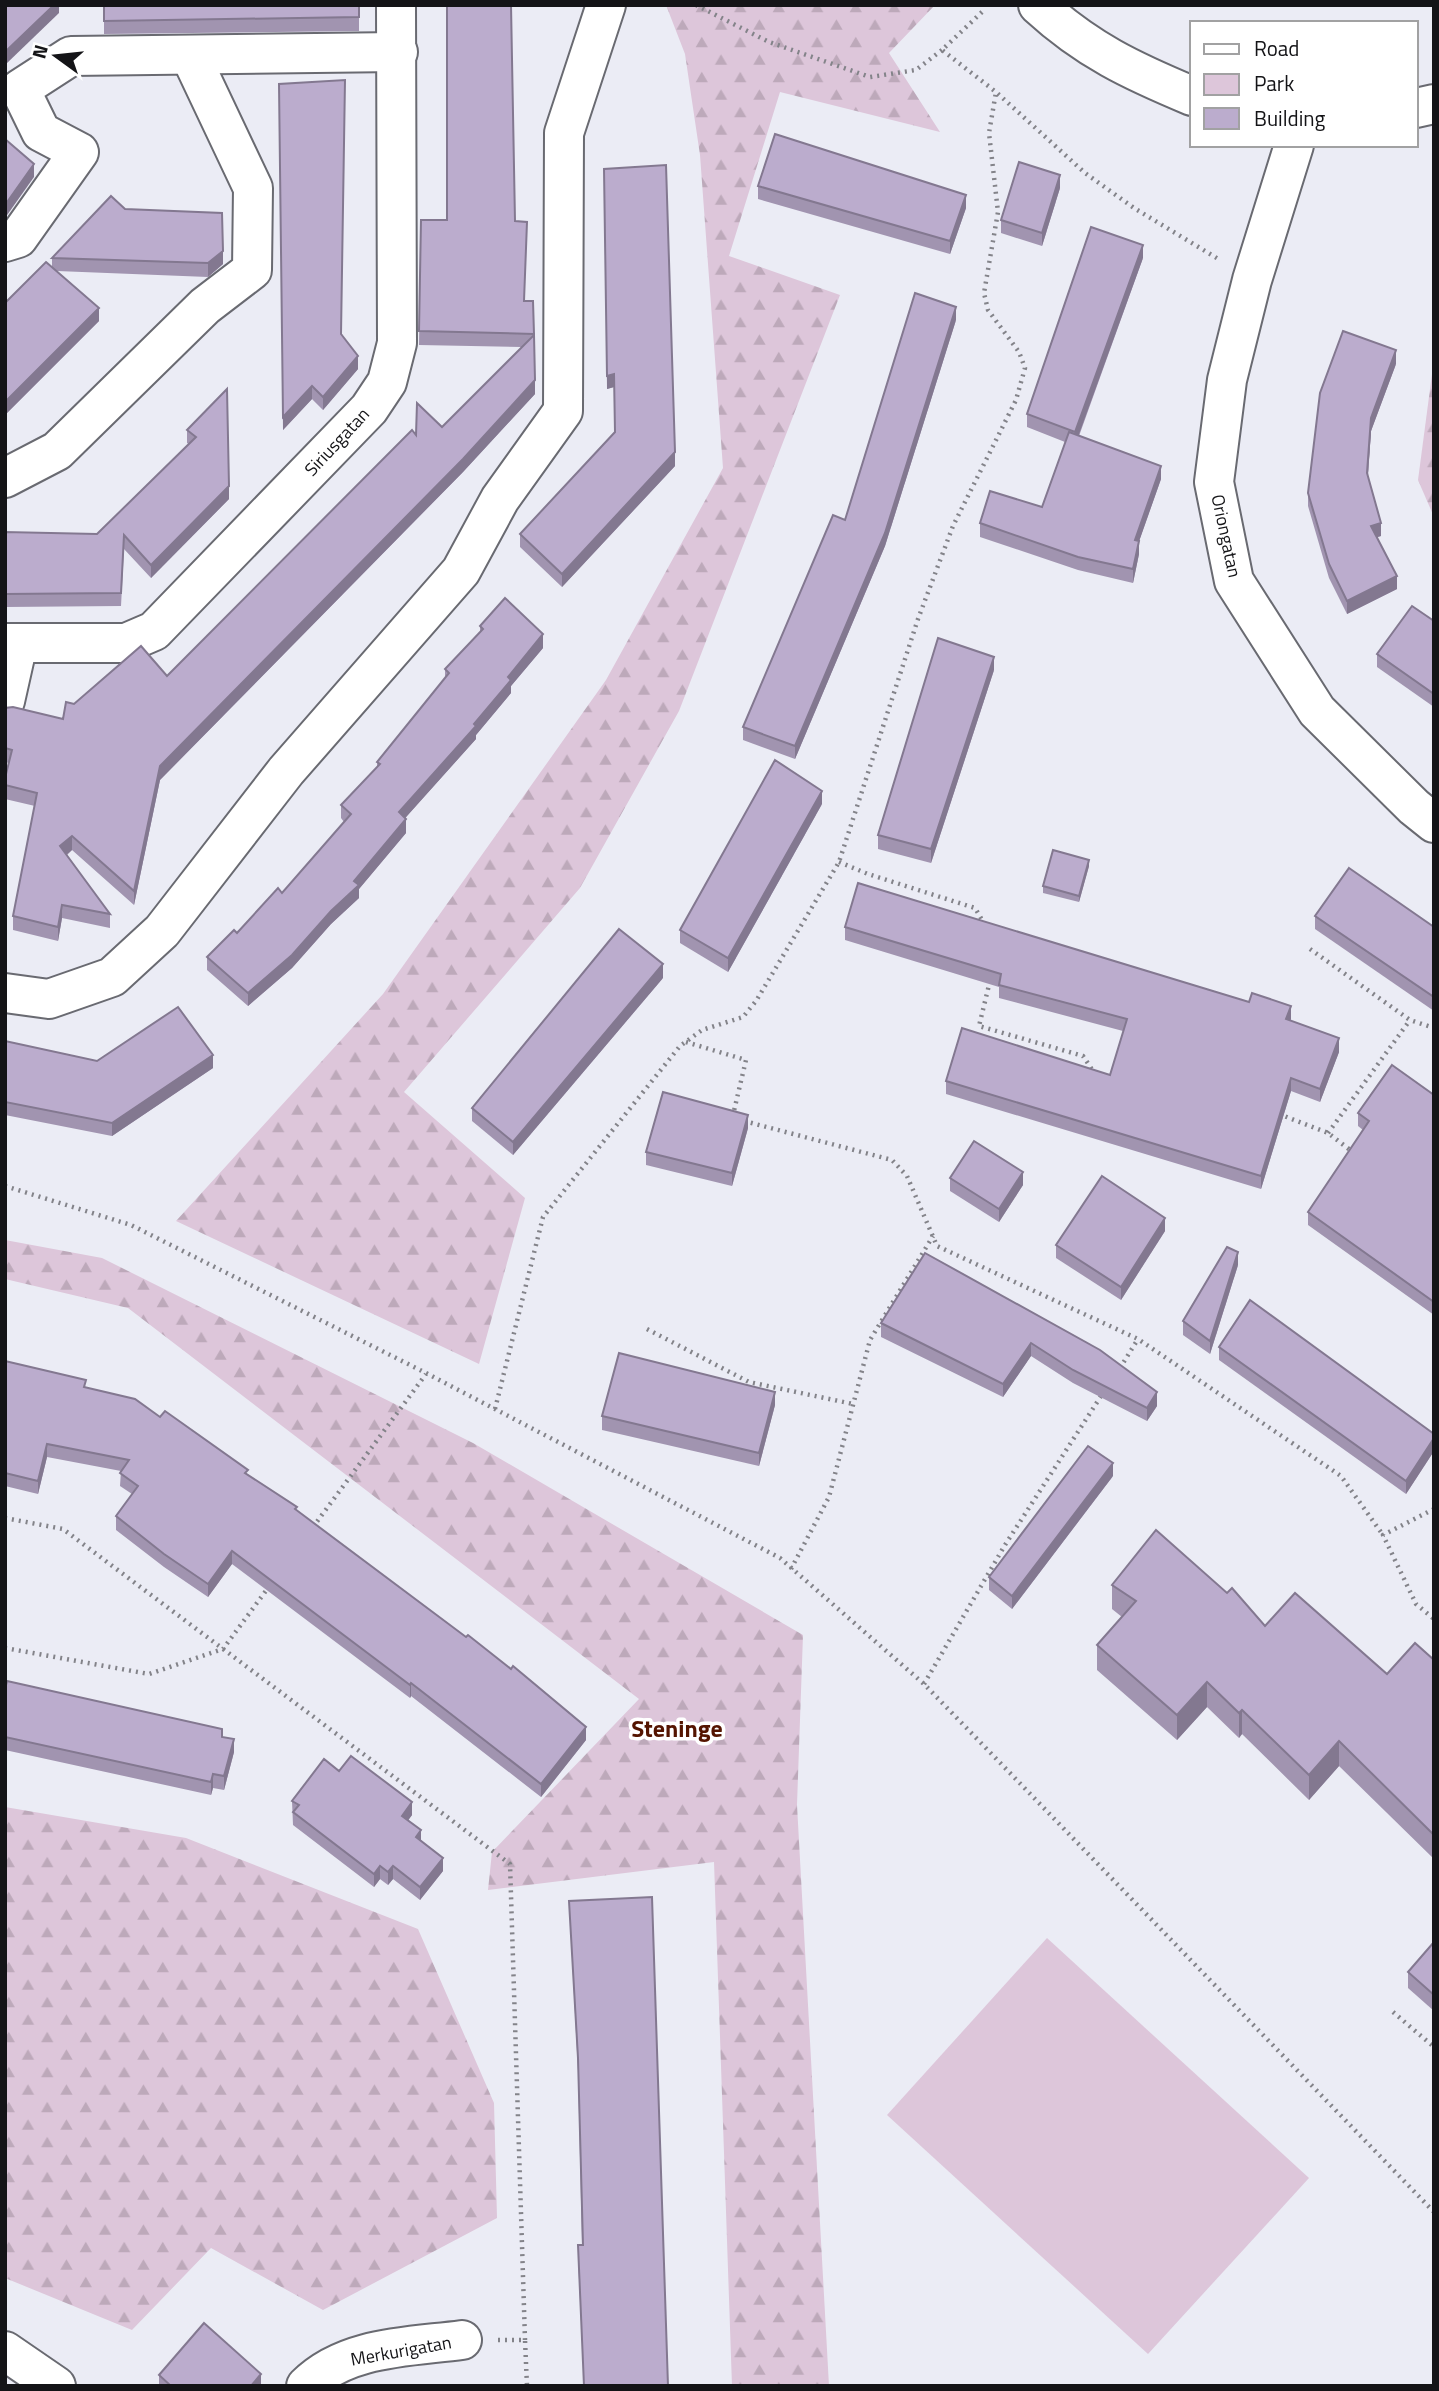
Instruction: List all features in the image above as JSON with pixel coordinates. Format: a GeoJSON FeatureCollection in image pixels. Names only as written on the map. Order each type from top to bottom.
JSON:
{"type":"FeatureCollection","features":[{"type":"Feature","properties":{"kind":"street","name":"Siriusgatan"},"geometry":{"type":"LineString","coordinates":[[12,643],[125,643],[154,631],[369,409],[387,382],[397,343],[396,5]]}},
{"type":"Feature","properties":{"kind":"street"},"geometry":{"type":"LineString","coordinates":[[5,993],[49,999],[112,977],[162,931],[286,771],[461,571],[500,499],[564,411],[564,133],[606,5]]}},
{"type":"Feature","properties":{"kind":"street"},"geometry":{"type":"LineString","coordinates":[[1038,5],[1064,29],[1124,68],[1190,95]]}},
{"type":"Feature","properties":{"kind":"street"},"geometry":{"type":"LineString","coordinates":[[5,242],[18,238],[79,152],[41,132],[20,89],[71,56],[398,52]]}},
{"type":"Feature","properties":{"kind":"street"},"geometry":{"type":"LineString","coordinates":[[5,478],[57,451],[205,306],[252,270],[253,188],[190,55]]}},
{"type":"Feature","properties":{"kind":"street","name":"Oriongatan"},"geometry":{"type":"LineString","coordinates":[[1293,147],[1252,280],[1227,380],[1214,482],[1234,581],[1317,711],[1414,807],[1434,822]]}},
{"type":"Feature","properties":{"kind":"street"},"geometry":{"type":"LineString","coordinates":[[5,701],[12,643]]}},
{"type":"Feature","properties":{"kind":"street","name":"Merkurigatan"},"geometry":{"type":"LineString","coordinates":[[306,2386],[316,2375],[353,2356],[462,2340]]}},
{"type":"Feature","properties":{"kind":"street"},"geometry":{"type":"LineString","coordinates":[[5,2351],[56,2386]]}},
{"type":"Feature","properties":{"kind":"path"},"geometry":{"type":"LineString","coordinates":[[696,5],[769,42],[870,77],[916,70],[942,50],[982,12]]}},
{"type":"Feature","properties":{"kind":"path"},"geometry":{"type":"LineString","coordinates":[[942,50],[996,92],[1085,173],[1133,208],[1252,280]]}},
{"type":"Feature","properties":{"kind":"path"},"geometry":{"type":"LineString","coordinates":[[495,1409],[543,1217],[686,1042],[702,1030],[743,1017],[756,1001],[839,862],[918,619],[953,526],[1016,400],[1026,368],[1019,352],[988,310],[984,293],[998,212],[989,133],[996,92]]}},
{"type":"Feature","properties":{"kind":"path"},"geometry":{"type":"LineString","coordinates":[[839,862],[867,874],[975,908],[987,927]]}},
{"type":"Feature","properties":{"kind":"path"},"geometry":{"type":"LineString","coordinates":[[1311,949],[1410,1020],[1434,1028]]}},
{"type":"Feature","properties":{"kind":"path"},"geometry":{"type":"LineString","coordinates":[[992,972],[979,1026],[1083,1056],[1098,1079]]}},
{"type":"Feature","properties":{"kind":"path"},"geometry":{"type":"LineString","coordinates":[[1328,1133],[1410,1020]]}},
{"type":"Feature","properties":{"kind":"path"},"geometry":{"type":"LineString","coordinates":[[686,1042],[746,1060],[732,1118],[892,1160],[907,1176],[937,1246],[1138,1339],[1341,1476],[1383,1535],[1416,1604],[1434,1619]]}},
{"type":"Feature","properties":{"kind":"path"},"geometry":{"type":"LineString","coordinates":[[1277,1113],[1328,1133],[1360,1157]]}},
{"type":"Feature","properties":{"kind":"path"},"geometry":{"type":"LineString","coordinates":[[5,1186],[131,1225],[426,1373],[779,1558],[924,1684],[1434,2212]]}},
{"type":"Feature","properties":{"kind":"path"},"geometry":{"type":"LineString","coordinates":[[791,1569],[829,1497],[870,1339],[933,1236]]}},
{"type":"Feature","properties":{"kind":"path"},"geometry":{"type":"LineString","coordinates":[[646,1329],[749,1382],[853,1404]]}},
{"type":"Feature","properties":{"kind":"path"},"geometry":{"type":"LineString","coordinates":[[1116,1373],[1138,1339]]}},
{"type":"Feature","properties":{"kind":"path"},"geometry":{"type":"LineString","coordinates":[[312,1528],[426,1373]]}},
{"type":"Feature","properties":{"kind":"path"},"geometry":{"type":"LineString","coordinates":[[924,1684],[1005,1545],[1109,1385]]}},
{"type":"Feature","properties":{"kind":"path"},"geometry":{"type":"LineString","coordinates":[[1383,1535],[1434,1508]]}},
{"type":"Feature","properties":{"kind":"path"},"geometry":{"type":"LineString","coordinates":[[5,1518],[63,1530],[510,1864],[527,2386]]}},
{"type":"Feature","properties":{"kind":"path"},"geometry":{"type":"LineString","coordinates":[[5,1648],[149,1674],[223,1649],[272,1583]]}},
{"type":"Feature","properties":{"kind":"path"},"geometry":{"type":"LineString","coordinates":[[1393,2012],[1434,2046]]}},
{"type":"Feature","properties":{"kind":"path"},"geometry":{"type":"LineString","coordinates":[[462,2340],[526,2340]]}},
{"type":"Feature","properties":{"kind":"green space"},"geometry":{"type":"Polygon","coordinates":[[[666,5],[935,5],[889,53],[940,132],[780,92],[729,256],[840,295],[679,711],[580,888],[404,1092],[525,1198],[479,1364],[176,1221],[383,994],[606,680],[723,468],[700,155],[685,54],[666,5]]]}},
{"type":"Feature","properties":{"kind":"green space"},"geometry":{"type":"Polygon","coordinates":[[[1434,359],[1434,517],[1418,480],[1434,359]]]}},
{"type":"Feature","properties":{"kind":"green space"},"geometry":{"type":"Polygon","coordinates":[[[5,1240],[102,1258],[473,1443],[803,1635],[797,1805],[829,2386],[732,2386],[714,1862],[488,1890],[492,1852],[639,1699],[128,1308],[5,1279],[5,1240]]]}},
{"type":"Feature","properties":{"kind":"green space"},"geometry":{"type":"Polygon","coordinates":[[[5,1807],[186,1838],[418,1929],[494,2103],[497,2218],[323,2310],[211,2248],[132,2330],[5,2278],[5,1807]]]}},
{"type":"Feature","properties":{"kind":"green space"},"geometry":{"type":"Polygon","coordinates":[[[1047,1938],[1309,2178],[1148,2354],[887,2115],[1047,1938]]]}},
{"type":"Feature","properties":{"kind":"building"},"geometry":{"type":"Polygon","coordinates":[[[5,5],[54,5],[5,52],[5,5]]]}},
{"type":"Feature","properties":{"kind":"building"},"geometry":{"type":"Polygon","coordinates":[[[104,5],[359,5],[359,17],[104,21],[104,5]]]}},
{"type":"Feature","properties":{"kind":"building"},"geometry":{"type":"Polygon","coordinates":[[[447,5],[511,5],[515,221],[527,222],[524,301],[533,301],[534,334],[419,331],[421,220],[447,220],[447,5]]]}},
{"type":"Feature","properties":{"kind":"building"},"geometry":{"type":"Polygon","coordinates":[[[345,80],[341,334],[358,356],[323,397],[312,386],[283,417],[279,84],[345,80]]]}},
{"type":"Feature","properties":{"kind":"building"},"geometry":{"type":"Polygon","coordinates":[[[775,134],[966,195],[950,241],[758,186],[775,134]]]}},
{"type":"Feature","properties":{"kind":"building"},"geometry":{"type":"Polygon","coordinates":[[[5,139],[34,164],[5,205],[5,139]]]}},
{"type":"Feature","properties":{"kind":"building"},"geometry":{"type":"Polygon","coordinates":[[[1019,162],[1060,175],[1042,233],[1001,220],[1019,162]]]}},
{"type":"Feature","properties":{"kind":"building"},"geometry":{"type":"Polygon","coordinates":[[[666,165],[675,452],[562,574],[520,534],[615,432],[614,374],[607,376],[604,169],[666,165]]]}},
{"type":"Feature","properties":{"kind":"building"},"geometry":{"type":"Polygon","coordinates":[[[111,196],[125,209],[222,213],[223,251],[208,263],[52,258],[111,196]]]}},
{"type":"Feature","properties":{"kind":"building"},"geometry":{"type":"Polygon","coordinates":[[[1091,227],[1143,245],[1075,432],[1027,414],[1091,227]]]}},
{"type":"Feature","properties":{"kind":"building"},"geometry":{"type":"Polygon","coordinates":[[[46,262],[99,308],[5,402],[5,303],[46,262]]]}},
{"type":"Feature","properties":{"kind":"building"},"geometry":{"type":"Polygon","coordinates":[[[915,293],[956,307],[885,533],[795,746],[743,727],[833,515],[845,520],[915,293]]]}},
{"type":"Feature","properties":{"kind":"building"},"geometry":{"type":"Polygon","coordinates":[[[1343,331],[1396,350],[1371,418],[1367,473],[1381,523],[1371,526],[1397,576],[1347,601],[1329,564],[1308,493],[1320,393],[1343,331]]]}},
{"type":"Feature","properties":{"kind":"building"},"geometry":{"type":"Polygon","coordinates":[[[534,335],[535,380],[463,459],[160,766],[134,891],[72,836],[60,846],[110,914],[62,905],[58,927],[13,916],[37,793],[5,785],[12,750],[5,748],[5,708],[13,707],[63,719],[66,702],[74,704],[141,646],[167,676],[412,430],[416,435],[417,403],[442,427],[534,335]]]}},
{"type":"Feature","properties":{"kind":"building"},"geometry":{"type":"Polygon","coordinates":[[[227,389],[229,486],[151,565],[124,535],[121,593],[5,594],[5,532],[97,534],[196,437],[187,430],[227,389]]]}},
{"type":"Feature","properties":{"kind":"building"},"geometry":{"type":"Polygon","coordinates":[[[1069,432],[1161,466],[1135,540],[1139,541],[1133,569],[1078,557],[980,523],[990,491],[1042,507],[1069,432]]]}},
{"type":"Feature","properties":{"kind":"building"},"geometry":{"type":"Polygon","coordinates":[[[505,598],[543,634],[508,677],[511,680],[474,724],[476,726],[399,812],[406,819],[354,881],[359,885],[331,911],[292,955],[248,993],[207,957],[234,930],[237,933],[278,888],[282,893],[351,814],[341,805],[380,764],[377,762],[449,673],[445,669],[483,629],[480,626],[505,598]]]}},
{"type":"Feature","properties":{"kind":"building"},"geometry":{"type":"Polygon","coordinates":[[[1412,606],[1434,621],[1434,694],[1377,654],[1412,606]]]}},
{"type":"Feature","properties":{"kind":"building"},"geometry":{"type":"Polygon","coordinates":[[[938,638],[994,657],[931,849],[878,835],[938,638]]]}},
{"type":"Feature","properties":{"kind":"building"},"geometry":{"type":"Polygon","coordinates":[[[775,760],[822,791],[728,958],[680,930],[775,760]]]}},
{"type":"Feature","properties":{"kind":"building"},"geometry":{"type":"Polygon","coordinates":[[[1053,850],[1089,860],[1079,896],[1043,886],[1053,850]]]}},
{"type":"Feature","properties":{"kind":"building"},"geometry":{"type":"Polygon","coordinates":[[[1349,868],[1434,927],[1434,997],[1315,916],[1349,868]]]}},
{"type":"Feature","properties":{"kind":"building"},"geometry":{"type":"Polygon","coordinates":[[[858,883],[1249,1002],[1252,993],[1291,1006],[1286,1019],[1339,1038],[1320,1089],[1291,1078],[1261,1176],[946,1081],[962,1028],[1110,1075],[1127,1019],[999,985],[1001,974],[845,927],[858,883]]]}},
{"type":"Feature","properties":{"kind":"building"},"geometry":{"type":"Polygon","coordinates":[[[619,929],[663,964],[513,1142],[472,1108],[619,929]]]}},
{"type":"Feature","properties":{"kind":"building"},"geometry":{"type":"Polygon","coordinates":[[[178,1007],[213,1055],[112,1123],[5,1102],[5,1041],[97,1061],[178,1007]]]}},
{"type":"Feature","properties":{"kind":"building"},"geometry":{"type":"Polygon","coordinates":[[[1392,1065],[1434,1095],[1434,1302],[1308,1212],[1369,1121],[1358,1113],[1392,1065]]]}},
{"type":"Feature","properties":{"kind":"building"},"geometry":{"type":"Polygon","coordinates":[[[663,1092],[748,1115],[732,1173],[646,1152],[663,1092]]]}},
{"type":"Feature","properties":{"kind":"building"},"geometry":{"type":"Polygon","coordinates":[[[974,1141],[1023,1172],[999,1209],[950,1178],[974,1141]]]}},
{"type":"Feature","properties":{"kind":"building"},"geometry":{"type":"Polygon","coordinates":[[[1102,1176],[1165,1218],[1121,1287],[1056,1245],[1102,1176]]]}},
{"type":"Feature","properties":{"kind":"building"},"geometry":{"type":"Polygon","coordinates":[[[1227,1247],[1238,1252],[1210,1341],[1183,1321],[1227,1247]]]}},
{"type":"Feature","properties":{"kind":"building"},"geometry":{"type":"Polygon","coordinates":[[[925,1253],[1100,1350],[1157,1392],[1147,1408],[1073,1370],[1031,1343],[1003,1384],[881,1323],[925,1253]]]}},
{"type":"Feature","properties":{"kind":"building"},"geometry":{"type":"Polygon","coordinates":[[[1250,1300],[1434,1434],[1406,1481],[1219,1347],[1250,1300]]]}},
{"type":"Feature","properties":{"kind":"building"},"geometry":{"type":"Polygon","coordinates":[[[619,1353],[775,1392],[759,1453],[602,1416],[619,1353]]]}},
{"type":"Feature","properties":{"kind":"building"},"geometry":{"type":"Polygon","coordinates":[[[5,1361],[86,1380],[84,1387],[135,1399],[160,1417],[165,1411],[248,1470],[245,1473],[297,1507],[295,1509],[466,1637],[468,1635],[511,1669],[513,1666],[586,1727],[541,1784],[411,1683],[410,1685],[232,1551],[208,1584],[164,1554],[116,1516],[138,1486],[120,1473],[129,1460],[47,1444],[38,1481],[5,1473],[5,1361]]]}},
{"type":"Feature","properties":{"kind":"building"},"geometry":{"type":"Polygon","coordinates":[[[1088,1446],[1113,1463],[1012,1596],[989,1577],[1088,1446]]]}},
{"type":"Feature","properties":{"kind":"building"},"geometry":{"type":"Polygon","coordinates":[[[1156,1530],[1227,1593],[1232,1588],[1265,1626],[1295,1593],[1387,1674],[1415,1643],[1434,1660],[1434,1835],[1339,1741],[1309,1775],[1242,1710],[1239,1713],[1207,1682],[1177,1715],[1097,1645],[1136,1601],[1112,1585],[1156,1530]]]}},
{"type":"Feature","properties":{"kind":"building"},"geometry":{"type":"Polygon","coordinates":[[[7,1681],[222,1729],[222,1737],[234,1739],[224,1776],[213,1774],[211,1782],[5,1737],[7,1681]]]}},
{"type":"Feature","properties":{"kind":"building"},"geometry":{"type":"Polygon","coordinates":[[[351,1756],[412,1802],[402,1816],[421,1830],[416,1837],[443,1858],[420,1887],[393,1866],[388,1872],[380,1866],[374,1874],[293,1812],[299,1805],[292,1801],[324,1759],[339,1771],[351,1756]]]}},
{"type":"Feature","properties":{"kind":"building"},"geometry":{"type":"Polygon","coordinates":[[[652,1897],[668,2386],[584,2386],[578,2245],[583,2245],[578,2058],[569,1901],[652,1897]]]}},
{"type":"Feature","properties":{"kind":"building"},"geometry":{"type":"Polygon","coordinates":[[[1434,1942],[1434,1995],[1408,1972],[1434,1942]]]}},
{"type":"Feature","properties":{"kind":"building"},"geometry":{"type":"Polygon","coordinates":[[[204,2323],[261,2374],[251,2386],[171,2386],[159,2375],[204,2323]]]}},
{"type":"Feature","properties":{"kind":"district","name":"Steninge"},"geometry":{"type":"Point","coordinates":[677,1729]}}]}
